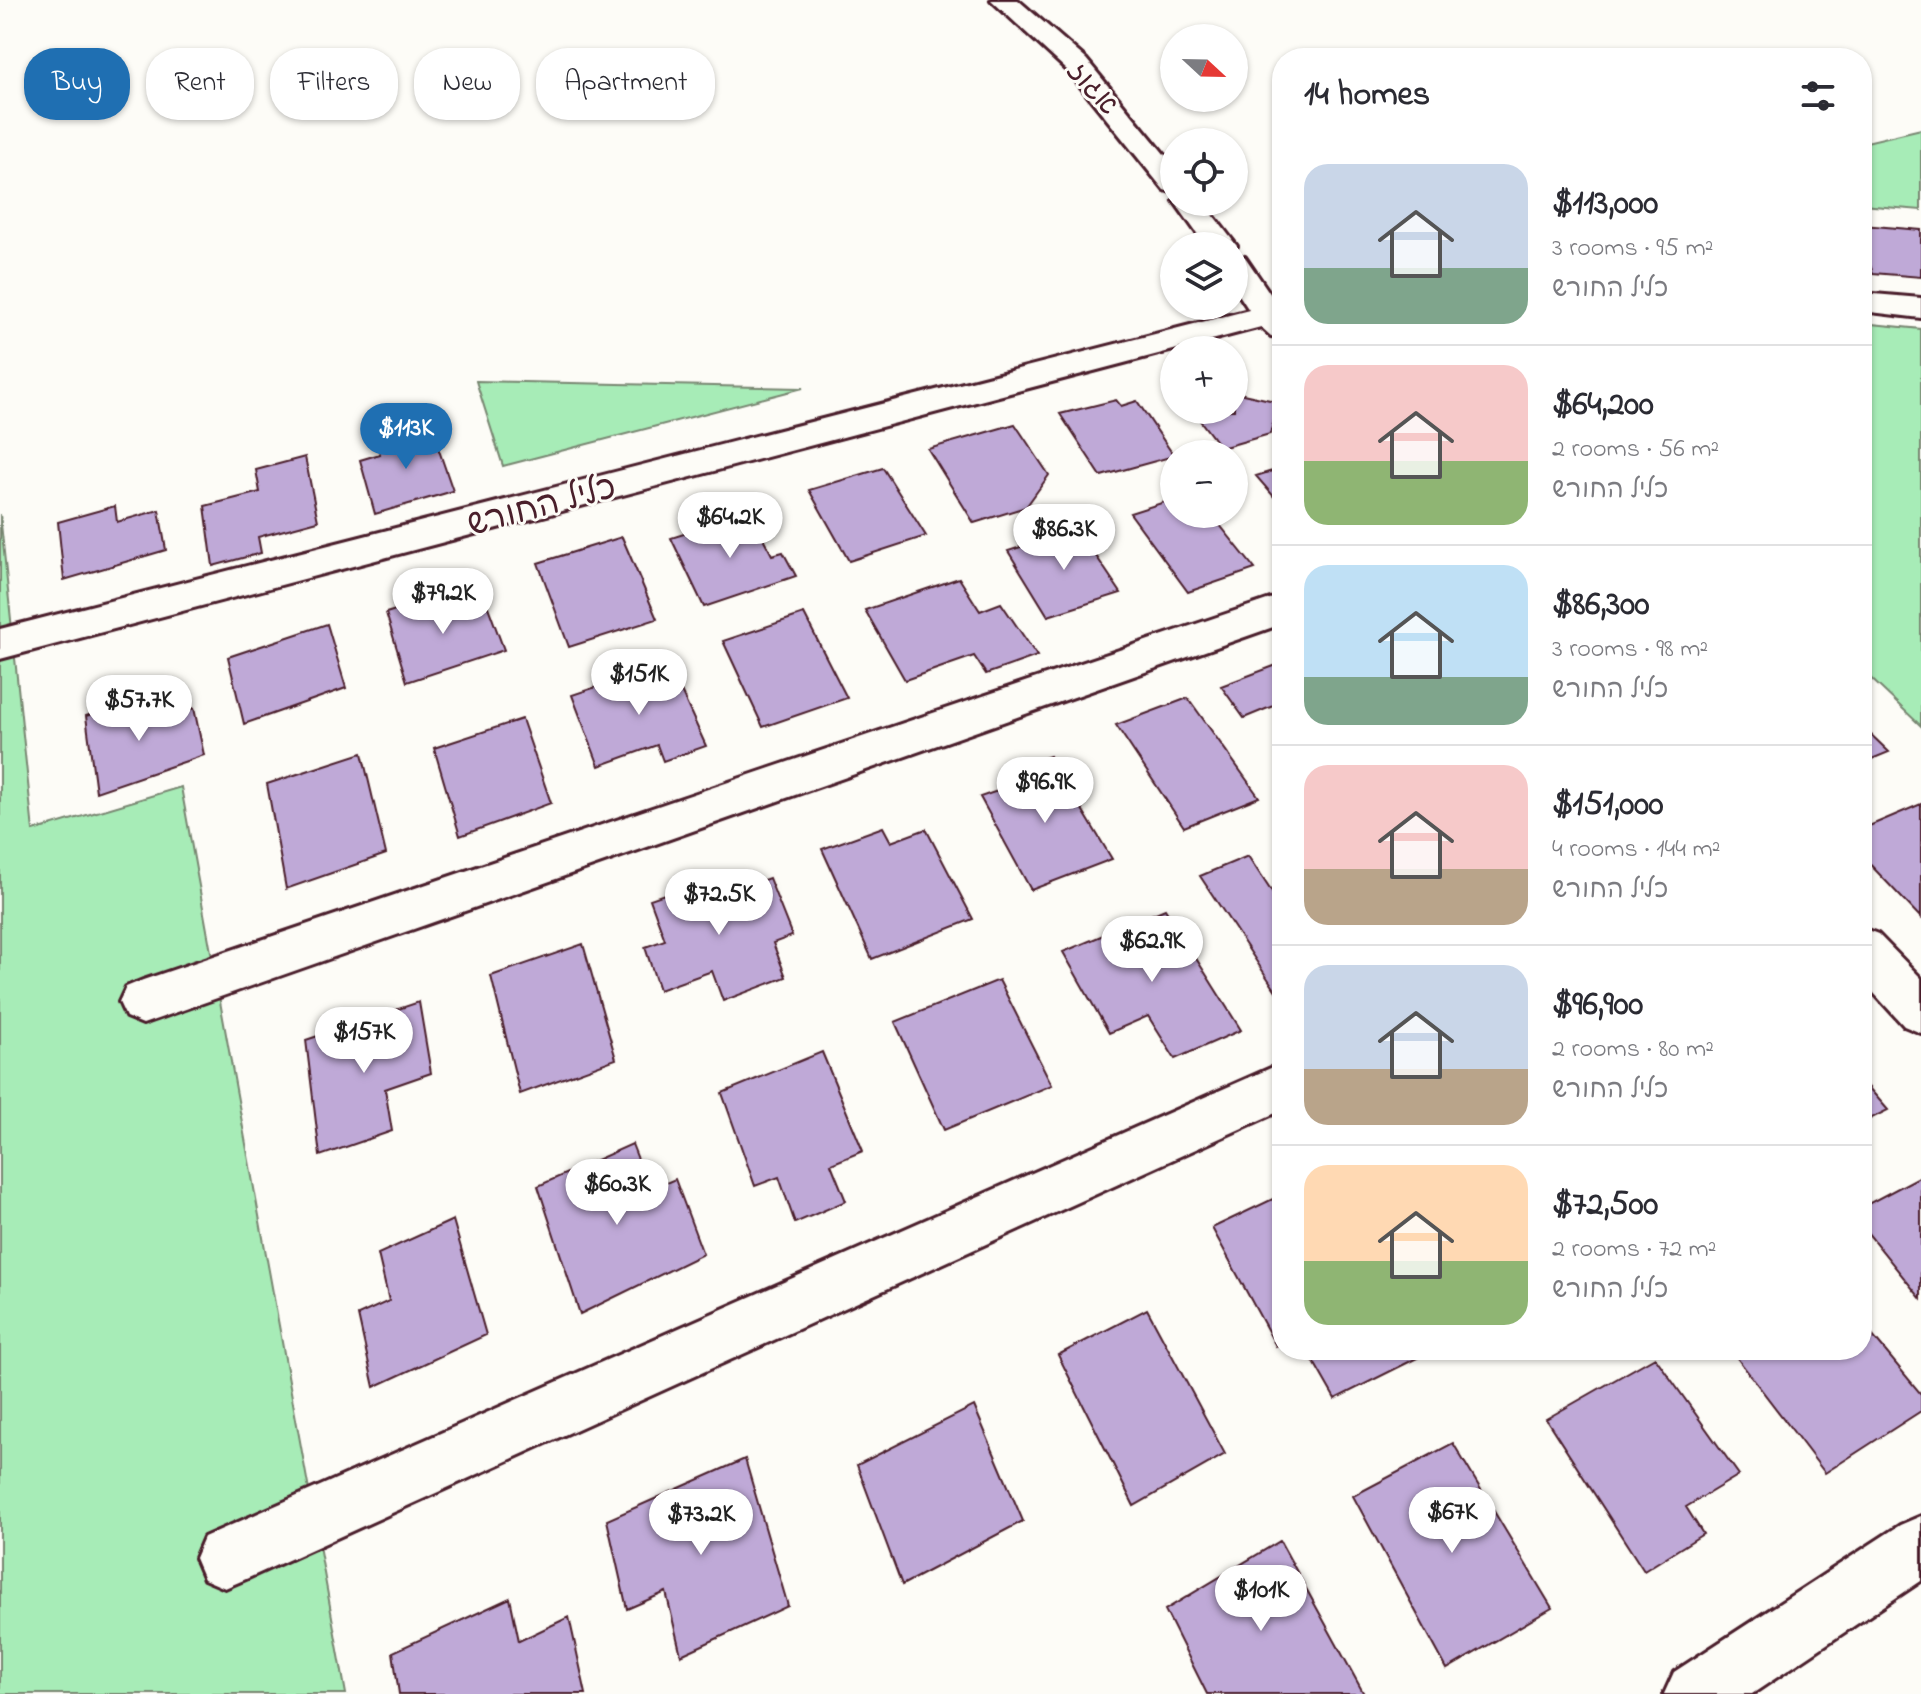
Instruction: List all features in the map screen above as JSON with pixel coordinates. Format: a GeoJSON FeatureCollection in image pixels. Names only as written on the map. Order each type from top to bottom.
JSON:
{"type":"FeatureCollection","features":[{"type":"Feature","properties":{"kind":"street","name":"אגוז"},"geometry":{"type":"LineString","coordinates":[[1003,0],[1077,65],[1160,167]]}},
{"type":"Feature","properties":{"kind":"street"},"geometry":{"type":"LineString","coordinates":[[1199,216],[1211,232]]}},
{"type":"Feature","properties":{"kind":"street"},"geometry":{"type":"LineString","coordinates":[[1248,284],[1272,318]]}},
{"type":"Feature","properties":{"kind":"street"},"geometry":{"type":"LineString","coordinates":[[1872,303],[1921,308]]}},
{"type":"Feature","properties":{"kind":"street","name":"כליל החורש"},"geometry":{"type":"LineString","coordinates":[[0,644],[1272,323]]}},
{"type":"Feature","properties":{"kind":"street"},"geometry":{"type":"LineString","coordinates":[[143,1002],[1272,612]]}},
{"type":"Feature","properties":{"kind":"street"},"geometry":{"type":"LineString","coordinates":[[1872,959],[1921,1011]]}},
{"type":"Feature","properties":{"kind":"street"},"geometry":{"type":"LineString","coordinates":[[225,1558],[1272,1090]]}},
{"type":"Feature","properties":{"kind":"street"},"geometry":{"type":"LineString","coordinates":[[1696,1694],[1921,1546]]}},
{"type":"Feature","properties":{"kind":"green space"},"geometry":{"type":"Polygon","coordinates":[[[1921,129],[1921,210],[1872,206],[1872,141],[1921,129]]]}},
{"type":"Feature","properties":{"kind":"green space"},"geometry":{"type":"Polygon","coordinates":[[[1872,324],[1921,329],[1921,726],[1872,679],[1872,324]]]}},
{"type":"Feature","properties":{"kind":"green space"},"geometry":{"type":"Polygon","coordinates":[[[476,381],[803,388],[503,466],[476,381]]]}},
{"type":"Feature","properties":{"kind":"green space"},"geometry":{"type":"Polygon","coordinates":[[[0,514],[33,831],[181,787],[346,1694],[0,1694],[0,514]]]}},
{"type":"Feature","properties":{"kind":"building"},"geometry":{"type":"Polygon","coordinates":[[[1872,226],[1921,230],[1921,277],[1873,273],[1872,226]]]}},
{"type":"Feature","properties":{"kind":"building"},"geometry":{"type":"Polygon","coordinates":[[[1248,395],[1272,400],[1270,434],[1248,440],[1215,440],[1203,424],[1248,424],[1248,395]]]}},
{"type":"Feature","properties":{"kind":"building"},"geometry":{"type":"Polygon","coordinates":[[[1116,400],[1121,406],[1137,401],[1163,440],[1160,440],[1160,460],[1101,476],[1060,414],[1116,400]]]}},
{"type":"Feature","properties":{"kind":"building"},"geometry":{"type":"Polygon","coordinates":[[[1015,424],[1049,475],[1026,507],[974,523],[928,449],[1015,424]]]}},
{"type":"Feature","properties":{"kind":"building"},"geometry":{"type":"Polygon","coordinates":[[[431,427],[453,491],[375,514],[360,460],[380,454],[377,442],[431,427]]]}},
{"type":"Feature","properties":{"kind":"building"},"geometry":{"type":"Polygon","coordinates":[[[305,457],[318,521],[258,537],[261,553],[213,566],[205,506],[260,492],[256,470],[305,457]]]}},
{"type":"Feature","properties":{"kind":"building"},"geometry":{"type":"Polygon","coordinates":[[[883,468],[926,536],[849,561],[809,490],[883,468]]]}},
{"type":"Feature","properties":{"kind":"building"},"geometry":{"type":"Polygon","coordinates":[[[1272,471],[1272,494],[1256,476],[1272,471]]]}},
{"type":"Feature","properties":{"kind":"building"},"geometry":{"type":"Polygon","coordinates":[[[1160,503],[1160,528],[1222,528],[1255,569],[1188,592],[1130,513],[1160,503]]]}},
{"type":"Feature","properties":{"kind":"building"},"geometry":{"type":"Polygon","coordinates":[[[115,506],[117,522],[159,510],[166,550],[64,580],[58,522],[115,506]]]}},
{"type":"Feature","properties":{"kind":"building"},"geometry":{"type":"Polygon","coordinates":[[[750,513],[772,555],[783,552],[796,576],[704,607],[671,538],[750,513]]]}},
{"type":"Feature","properties":{"kind":"building"},"geometry":{"type":"Polygon","coordinates":[[[1078,529],[1121,593],[1048,616],[1008,551],[1078,529]]]}},
{"type":"Feature","properties":{"kind":"building"},"geometry":{"type":"Polygon","coordinates":[[[622,537],[657,619],[569,647],[538,563],[622,537]]]}},
{"type":"Feature","properties":{"kind":"building"},"geometry":{"type":"Polygon","coordinates":[[[959,578],[980,611],[1001,603],[1037,656],[986,674],[974,656],[905,680],[865,610],[959,578]]]}},
{"type":"Feature","properties":{"kind":"building"},"geometry":{"type":"Polygon","coordinates":[[[484,596],[504,650],[407,682],[386,613],[438,597],[442,609],[484,596]]]}},
{"type":"Feature","properties":{"kind":"building"},"geometry":{"type":"Polygon","coordinates":[[[804,614],[847,698],[763,727],[723,641],[804,614]]]}},
{"type":"Feature","properties":{"kind":"building"},"geometry":{"type":"Polygon","coordinates":[[[327,624],[346,688],[244,724],[228,657],[327,624]]]}},
{"type":"Feature","properties":{"kind":"building"},"geometry":{"type":"Polygon","coordinates":[[[668,663],[706,746],[663,761],[657,745],[599,766],[572,695],[668,663]]]}},
{"type":"Feature","properties":{"kind":"building"},"geometry":{"type":"Polygon","coordinates":[[[1272,667],[1272,706],[1244,718],[1221,686],[1272,667]]]}},
{"type":"Feature","properties":{"kind":"building"},"geometry":{"type":"Polygon","coordinates":[[[145,697],[148,723],[194,708],[204,755],[96,792],[86,716],[145,697]]]}},
{"type":"Feature","properties":{"kind":"building"},"geometry":{"type":"Polygon","coordinates":[[[1188,698],[1259,797],[1184,827],[1116,725],[1188,698]]]}},
{"type":"Feature","properties":{"kind":"building"},"geometry":{"type":"Polygon","coordinates":[[[522,719],[551,803],[460,836],[434,748],[522,719]]]}},
{"type":"Feature","properties":{"kind":"building"},"geometry":{"type":"Polygon","coordinates":[[[1872,736],[1889,752],[1872,759],[1872,736]]]}},
{"type":"Feature","properties":{"kind":"building"},"geometry":{"type":"Polygon","coordinates":[[[362,753],[386,854],[286,889],[267,784],[362,753]]]}},
{"type":"Feature","properties":{"kind":"building"},"geometry":{"type":"Polygon","coordinates":[[[1050,756],[1112,859],[1031,890],[980,797],[1018,784],[1010,770],[1050,756]]]}},
{"type":"Feature","properties":{"kind":"building"},"geometry":{"type":"Polygon","coordinates":[[[1921,804],[1921,918],[1872,867],[1872,825],[1921,804]]]}},
{"type":"Feature","properties":{"kind":"building"},"geometry":{"type":"Polygon","coordinates":[[[883,827],[891,842],[926,829],[973,919],[872,959],[822,849],[883,827]]]}},
{"type":"Feature","properties":{"kind":"building"},"geometry":{"type":"Polygon","coordinates":[[[1248,856],[1272,892],[1272,985],[1200,876],[1248,856]]]}},
{"type":"Feature","properties":{"kind":"building"},"geometry":{"type":"Polygon","coordinates":[[[769,878],[792,936],[773,943],[786,977],[723,1001],[712,971],[659,990],[645,947],[665,940],[650,899],[705,880],[712,899],[769,878]]]}},
{"type":"Feature","properties":{"kind":"building"},"geometry":{"type":"Polygon","coordinates":[[[1165,909],[1241,1030],[1175,1059],[1148,1016],[1109,1033],[1063,952],[1165,909]]]}},
{"type":"Feature","properties":{"kind":"building"},"geometry":{"type":"Polygon","coordinates":[[[583,944],[616,1059],[520,1094],[491,976],[583,944]]]}},
{"type":"Feature","properties":{"kind":"building"},"geometry":{"type":"Polygon","coordinates":[[[999,980],[1052,1085],[944,1130],[895,1022],[999,980]]]}},
{"type":"Feature","properties":{"kind":"building"},"geometry":{"type":"Polygon","coordinates":[[[419,1002],[431,1073],[385,1089],[392,1131],[320,1156],[306,1040],[419,1002]]]}},
{"type":"Feature","properties":{"kind":"building"},"geometry":{"type":"Polygon","coordinates":[[[822,1052],[863,1151],[831,1164],[846,1201],[795,1223],[779,1177],[755,1186],[722,1093],[822,1052]]]}},
{"type":"Feature","properties":{"kind":"building"},"geometry":{"type":"Polygon","coordinates":[[[1872,1092],[1888,1110],[1872,1118],[1872,1092]]]}},
{"type":"Feature","properties":{"kind":"building"},"geometry":{"type":"Polygon","coordinates":[[[632,1144],[650,1190],[675,1179],[703,1254],[580,1314],[538,1186],[632,1144]]]}},
{"type":"Feature","properties":{"kind":"building"},"geometry":{"type":"Polygon","coordinates":[[[1921,1176],[1921,1299],[1872,1238],[1872,1202],[1921,1176]]]}},
{"type":"Feature","properties":{"kind":"building"},"geometry":{"type":"Polygon","coordinates":[[[1272,1199],[1272,1339],[1212,1228],[1272,1199]]]}},
{"type":"Feature","properties":{"kind":"building"},"geometry":{"type":"Polygon","coordinates":[[[453,1220],[486,1335],[374,1387],[358,1315],[389,1301],[378,1254],[453,1220]]]}},
{"type":"Feature","properties":{"kind":"building"},"geometry":{"type":"Polygon","coordinates":[[[1147,1309],[1225,1454],[1134,1506],[1058,1355],[1147,1309]]]}},
{"type":"Feature","properties":{"kind":"building"},"geometry":{"type":"Polygon","coordinates":[[[1872,1335],[1921,1394],[1921,1411],[1825,1473],[1739,1360],[1872,1360],[1872,1335]]]}},
{"type":"Feature","properties":{"kind":"building"},"geometry":{"type":"Polygon","coordinates":[[[1313,1360],[1413,1360],[1335,1399],[1313,1360]]]}},
{"type":"Feature","properties":{"kind":"building"},"geometry":{"type":"Polygon","coordinates":[[[1650,1360],[1657,1360],[1739,1475],[1686,1507],[1703,1534],[1644,1571],[1546,1419],[1650,1360]]]}},
{"type":"Feature","properties":{"kind":"building"},"geometry":{"type":"Polygon","coordinates":[[[974,1406],[1023,1521],[902,1585],[857,1465],[974,1406]]]}},
{"type":"Feature","properties":{"kind":"building"},"geometry":{"type":"Polygon","coordinates":[[[1453,1443],[1552,1608],[1447,1669],[1353,1496],[1453,1443]]]}},
{"type":"Feature","properties":{"kind":"building"},"geometry":{"type":"Polygon","coordinates":[[[745,1459],[788,1606],[681,1655],[666,1592],[627,1609],[607,1520],[745,1459]]]}},
{"type":"Feature","properties":{"kind":"building"},"geometry":{"type":"Polygon","coordinates":[[[1280,1541],[1364,1694],[1207,1694],[1165,1610],[1280,1541]]]}},
{"type":"Feature","properties":{"kind":"building"},"geometry":{"type":"Polygon","coordinates":[[[510,1598],[519,1641],[569,1617],[586,1694],[399,1694],[393,1652],[510,1598]]]}}]}
